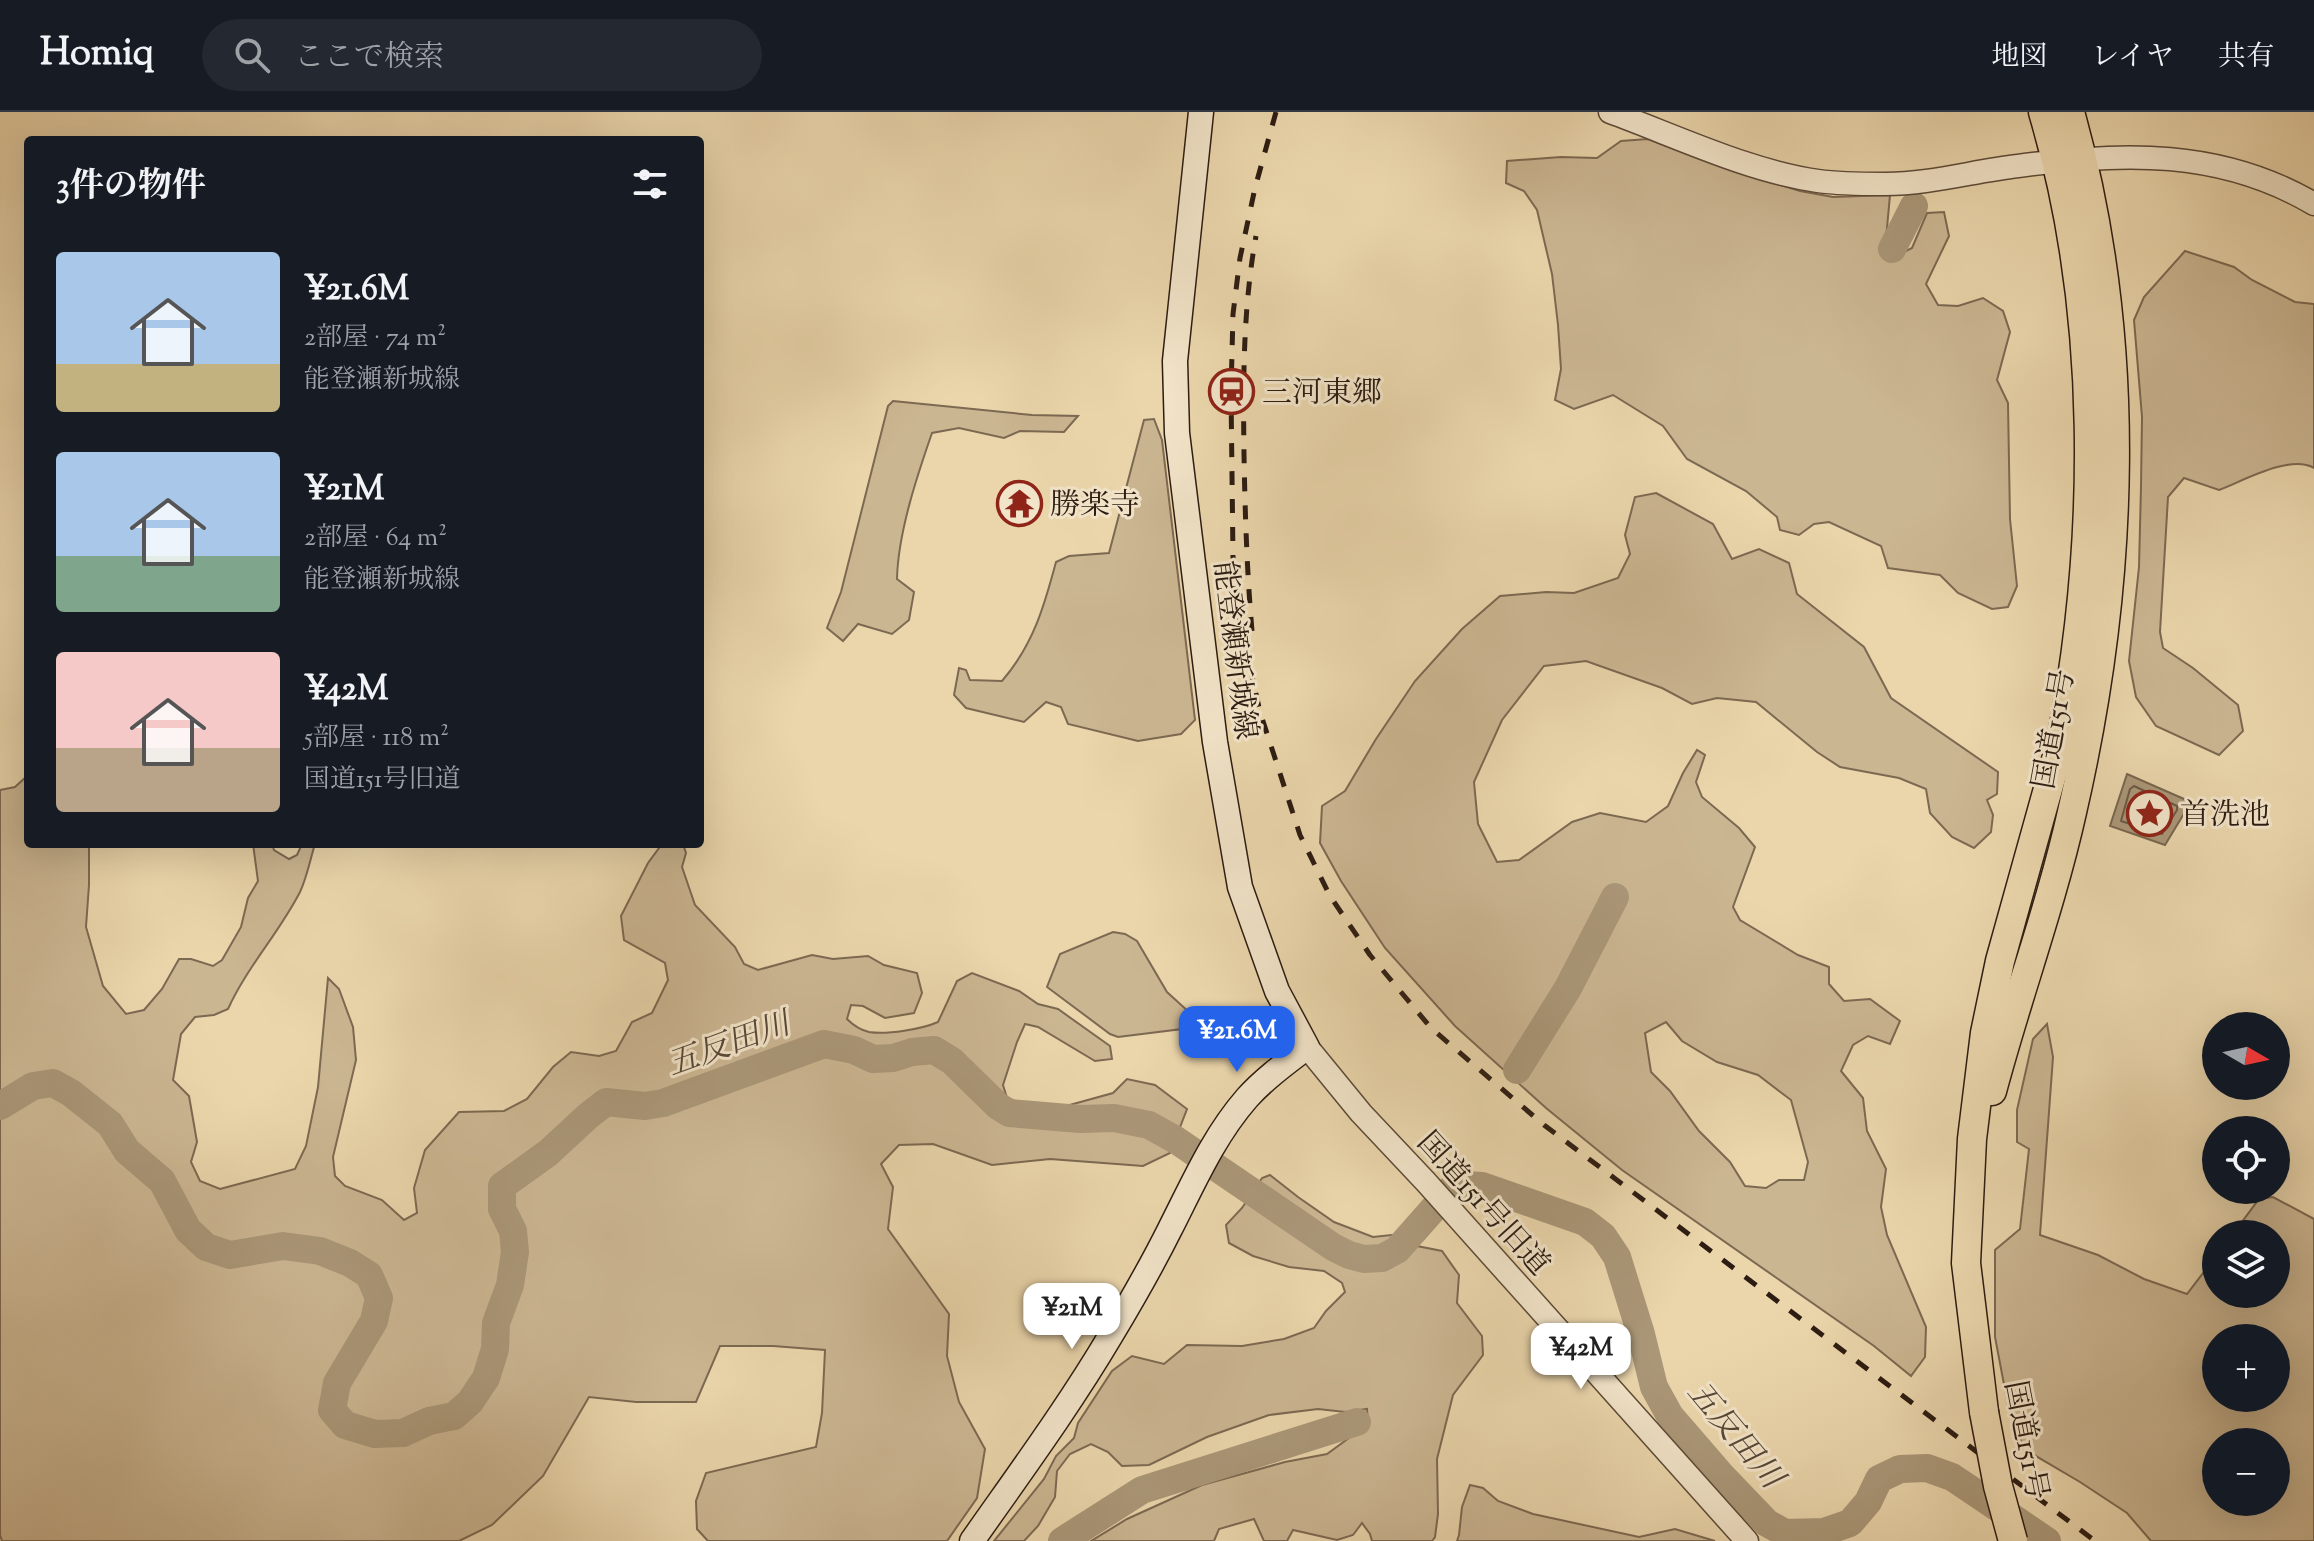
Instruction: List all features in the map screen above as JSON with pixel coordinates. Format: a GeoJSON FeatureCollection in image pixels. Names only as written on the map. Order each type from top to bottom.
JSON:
{"type":"FeatureCollection","features":[{"type":"Feature","properties":{"kind":"highway","name":"国道151号"},"geometry":{"type":"LineString","coordinates":[[2043,112],[2070,162]]}},
{"type":"Feature","properties":{"kind":"highway","name":"国道151号"},"geometry":{"type":"LineString","coordinates":[[2013,1541],[1998,1486],[1984,1412],[1966,1263],[1968,1201],[1985,1033],[2000,961],[2061,742],[2082,607],[2089,438],[2077,277],[2065,197],[2070,162],[2070,112]]}},
{"type":"Feature","properties":{"kind":"main road","name":"能登瀬新城線"},"geometry":{"type":"LineString","coordinates":[[1201,112],[1175,361],[1177,433],[1215,742],[1240,887],[1277,991],[1307,1047]]}},
{"type":"Feature","properties":{"kind":"main road"},"geometry":{"type":"LineString","coordinates":[[972,1541],[1110,1337],[1155,1259],[1214,1144],[1248,1097],[1307,1047]]}},
{"type":"Feature","properties":{"kind":"street"},"geometry":{"type":"LineString","coordinates":[[1610,112],[1761,167],[1818,181],[1887,184],[2019,166],[2145,156],[2211,164],[2243,172],[2281,186],[2314,204]]}},
{"type":"Feature","properties":{"kind":"street","name":"国道151号旧道"},"geometry":{"type":"LineString","coordinates":[[1307,1047],[1361,1113],[1747,1541]]}},
{"type":"Feature","properties":{"kind":"shaded area"},"geometry":{"type":"Polygon","coordinates":[[[1648,139],[1800,191],[1833,197],[1890,195],[1886,239],[1894,257],[1912,248],[1927,213],[1944,212],[1949,236],[1926,284],[1938,305],[1958,306],[1983,298],[2003,311],[2010,332],[1997,380],[2008,403],[2010,519],[2017,586],[2008,607],[1992,609],[1958,593],[1940,575],[1888,568],[1881,546],[1829,522],[1814,524],[1799,535],[1780,530],[1777,517],[1746,491],[1687,459],[1663,426],[1613,395],[1574,409],[1555,400],[1561,369],[1552,274],[1537,210],[1524,191],[1506,183],[1507,161],[1597,158],[1621,141],[1648,139]]]}},
{"type":"Feature","properties":{"kind":"shaded area"},"geometry":{"type":"Polygon","coordinates":[[[2185,251],[2234,267],[2295,302],[2314,304],[2314,468],[2292,464],[2280,466],[2219,490],[2184,478],[2168,497],[2160,632],[2163,648],[2238,705],[2243,731],[2219,755],[2156,726],[2136,697],[2129,661],[2139,567],[2141,487],[2142,417],[2134,320],[2144,297],[2185,251]]]}},
{"type":"Feature","properties":{"kind":"shaded area"},"geometry":{"type":"Polygon","coordinates":[[[893,401],[1032,415],[1078,416],[1064,432],[1020,431],[1004,438],[959,428],[932,433],[909,505],[898,561],[897,579],[914,592],[909,620],[892,634],[858,624],[843,641],[827,628],[841,592],[888,406],[893,401]]]}},
{"type":"Feature","properties":{"kind":"shaded area"},"geometry":{"type":"Polygon","coordinates":[[[1154,419],[1162,440],[1195,720],[1181,734],[1138,741],[1068,724],[1061,707],[1046,702],[1024,722],[966,708],[954,695],[959,668],[966,670],[970,680],[1002,681],[1030,639],[1056,562],[1069,556],[1109,553],[1144,420],[1154,419]]]}},
{"type":"Feature","properties":{"kind":"shaded area"},"geometry":{"type":"Polygon","coordinates":[[[1656,493],[1713,524],[1732,559],[1759,549],[1789,563],[1797,594],[1864,647],[1891,698],[1998,772],[1997,794],[1987,800],[1993,815],[1991,832],[1974,848],[1952,837],[1930,813],[1926,789],[1899,778],[1840,767],[1756,702],[1717,698],[1692,704],[1662,688],[1586,661],[1544,666],[1502,720],[1474,782],[1478,824],[1497,862],[1519,860],[1572,822],[1600,813],[1646,822],[1668,806],[1697,750],[1705,755],[1696,782],[1702,797],[1739,828],[1755,847],[1733,907],[1740,920],[1798,955],[1829,967],[1829,984],[1844,1001],[1870,999],[1900,1021],[1890,1044],[1868,1036],[1853,1045],[1841,1071],[1863,1098],[1867,1131],[1886,1169],[1881,1207],[1887,1235],[1926,1327],[1925,1357],[1911,1376],[1874,1346],[1622,1170],[1546,1108],[1455,1026],[1385,948],[1320,843],[1322,806],[1345,791],[1415,681],[1462,629],[1500,596],[1574,593],[1618,578],[1630,554],[1625,535],[1635,497],[1656,493]],[[1666,1022],[1645,1033],[1651,1072],[1670,1091],[1699,1131],[1730,1162],[1745,1186],[1766,1188],[1779,1180],[1804,1180],[1808,1162],[1791,1100],[1758,1075],[1717,1062],[1682,1041],[1666,1022]]]}},
{"type":"Feature","properties":{"kind":"shaded area"},"geometry":{"type":"Polygon","coordinates":[[[24,779],[24,848],[89,848],[86,927],[103,986],[126,1014],[144,1010],[162,989],[179,959],[191,959],[213,966],[222,960],[241,927],[248,898],[258,881],[254,848],[273,848],[289,859],[297,855],[300,848],[314,848],[300,892],[228,1009],[214,1015],[195,1017],[181,1034],[173,1080],[189,1096],[197,1142],[191,1162],[200,1181],[220,1189],[295,1169],[306,1146],[318,1087],[328,978],[339,989],[353,1027],[356,1060],[333,1157],[335,1176],[345,1186],[382,1200],[404,1220],[417,1213],[414,1188],[425,1150],[459,1112],[504,1111],[527,1099],[553,1067],[571,1052],[599,1056],[616,1051],[632,1022],[652,1013],[668,980],[665,963],[624,940],[621,916],[659,848],[684,848],[682,867],[695,905],[735,947],[744,964],[758,970],[812,955],[833,959],[868,956],[884,965],[917,973],[922,993],[914,1013],[885,1018],[863,1006],[851,1005],[847,1019],[860,1029],[876,1033],[895,1032],[938,1022],[957,981],[972,973],[1019,991],[1038,1004],[1058,1009],[1110,1046],[1112,1059],[1095,1061],[1038,1027],[1025,1024],[1003,1085],[1007,1098],[1034,1108],[1066,1106],[1113,1093],[1127,1079],[1155,1085],[1187,1109],[1170,1153],[1143,1166],[1050,1159],[992,1165],[933,1144],[899,1145],[881,1164],[893,1187],[888,1229],[949,1314],[947,1356],[959,1402],[985,1449],[977,1498],[947,1541],[708,1541],[697,1529],[696,1501],[706,1473],[816,1447],[822,1413],[825,1350],[720,1346],[696,1402],[636,1402],[589,1397],[543,1476],[492,1525],[459,1541],[2,1541],[0,790],[15,787],[24,779]]]}},
{"type":"Feature","properties":{"kind":"shaded area"},"geometry":{"type":"Polygon","coordinates":[[[1113,932],[1137,941],[1167,992],[1198,1017],[1198,1027],[1118,1037],[1047,987],[1060,954],[1113,932]]]}},
{"type":"Feature","properties":{"kind":"shaded area"},"geometry":{"type":"Polygon","coordinates":[[[2047,1024],[2053,1057],[2040,1235],[2098,1255],[2144,1279],[2187,1294],[2202,1274],[2202,1308],[2290,1308],[2290,1220],[2243,1220],[2255,1204],[2286,1204],[2314,1219],[2314,1541],[2151,1541],[2127,1513],[2024,1449],[2009,1411],[1995,1337],[1995,1250],[2020,1229],[2029,1149],[2017,1142],[2017,1110],[2033,1039],[2047,1024]]]}},
{"type":"Feature","properties":{"kind":"shaded area"},"geometry":{"type":"Polygon","coordinates":[[[1270,1175],[1334,1222],[1373,1237],[1401,1234],[1412,1245],[1442,1251],[1459,1275],[1457,1303],[1482,1336],[1483,1355],[1453,1395],[1437,1459],[1438,1514],[1432,1541],[1372,1541],[1362,1523],[1353,1535],[1337,1540],[1293,1530],[1287,1541],[1264,1541],[1254,1519],[1219,1529],[1214,1541],[1091,1541],[1127,1519],[1202,1485],[1327,1454],[1368,1424],[1367,1409],[1345,1412],[1318,1409],[1269,1415],[1207,1437],[1149,1465],[1122,1466],[1108,1452],[1091,1444],[1070,1454],[1057,1471],[1055,1497],[1038,1526],[1024,1541],[994,1541],[1044,1479],[1056,1456],[1074,1438],[1078,1423],[1112,1371],[1132,1356],[1164,1364],[1187,1345],[1242,1346],[1284,1339],[1314,1328],[1345,1292],[1342,1283],[1324,1271],[1289,1267],[1253,1256],[1229,1243],[1226,1225],[1262,1178],[1270,1175]]]}},
{"type":"Feature","properties":{"kind":"shaded area"},"geometry":{"type":"Polygon","coordinates":[[[1470,1485],[1483,1488],[1498,1501],[1533,1514],[1639,1537],[1675,1529],[1715,1541],[1457,1541],[1462,1507],[1470,1485]]]}},
{"type":"Feature","properties":{"kind":"water","name":"首洗池"},"geometry":{"type":"Polygon","coordinates":[[[2127,774],[2191,802],[2165,845],[2110,826],[2127,774]]]}},
{"type":"Feature","properties":{"kind":"waterway"},"geometry":{"type":"LineString","coordinates":[[1892,249],[1914,206]]}},
{"type":"Feature","properties":{"kind":"waterway"},"geometry":{"type":"LineString","coordinates":[[1517,1070],[1568,988],[1615,897]]}},
{"type":"Feature","properties":{"kind":"waterway","name":"五反田川"},"geometry":{"type":"LineString","coordinates":[[0,1106],[33,1086],[53,1083],[110,1124],[127,1151],[162,1181],[188,1230],[206,1247],[230,1255],[283,1246],[320,1251],[350,1263],[369,1275],[379,1298],[374,1321],[337,1383],[332,1410],[345,1425],[375,1434],[403,1433],[429,1421],[454,1416],[470,1402],[486,1378],[495,1349],[496,1323],[510,1285],[515,1252],[513,1231],[502,1209],[502,1186],[548,1153],[606,1102],[645,1106],[663,1103],[824,1044],[854,1050],[873,1059],[934,1050],[952,1061],[1009,1113],[1080,1119],[1114,1118],[1149,1125],[1176,1140],[1333,1247],[1364,1259],[1382,1258],[1397,1250],[1451,1189],[1464,1185],[1482,1186],[1585,1222],[1603,1236],[1617,1257],[1654,1387],[1670,1416],[1767,1523],[1785,1533],[1824,1532],[1850,1523],[1868,1502],[1879,1479],[1900,1469],[1927,1468],[1952,1477],[2047,1541]]}},
{"type":"Feature","properties":{"kind":"waterway"},"geometry":{"type":"LineString","coordinates":[[1062,1541],[1142,1490],[1357,1422]]}},
{"type":"Feature","properties":{"kind":"railway"},"geometry":{"type":"LineString","coordinates":[[1276,112],[1240,258],[1233,314],[1233,557],[1238,612],[1260,712],[1300,835],[1330,896],[1370,955],[1431,1028],[1544,1125],[2095,1541]]}},
{"type":"Feature","properties":{"kind":"railway"},"geometry":{"type":"LineString","coordinates":[[1252,631],[1244,399],[1246,317],[1256,236]]}},
{"type":"Feature","properties":{"kind":"place","name":"三河東郷"},"geometry":{"type":"Point","coordinates":[1231,392]}},
{"type":"Feature","properties":{"kind":"place","name":"勝楽寺"},"geometry":{"type":"Point","coordinates":[1019,504]}},
{"type":"Feature","properties":{"kind":"place","name":"首洗池"},"geometry":{"type":"Point","coordinates":[2149,814]}}]}
